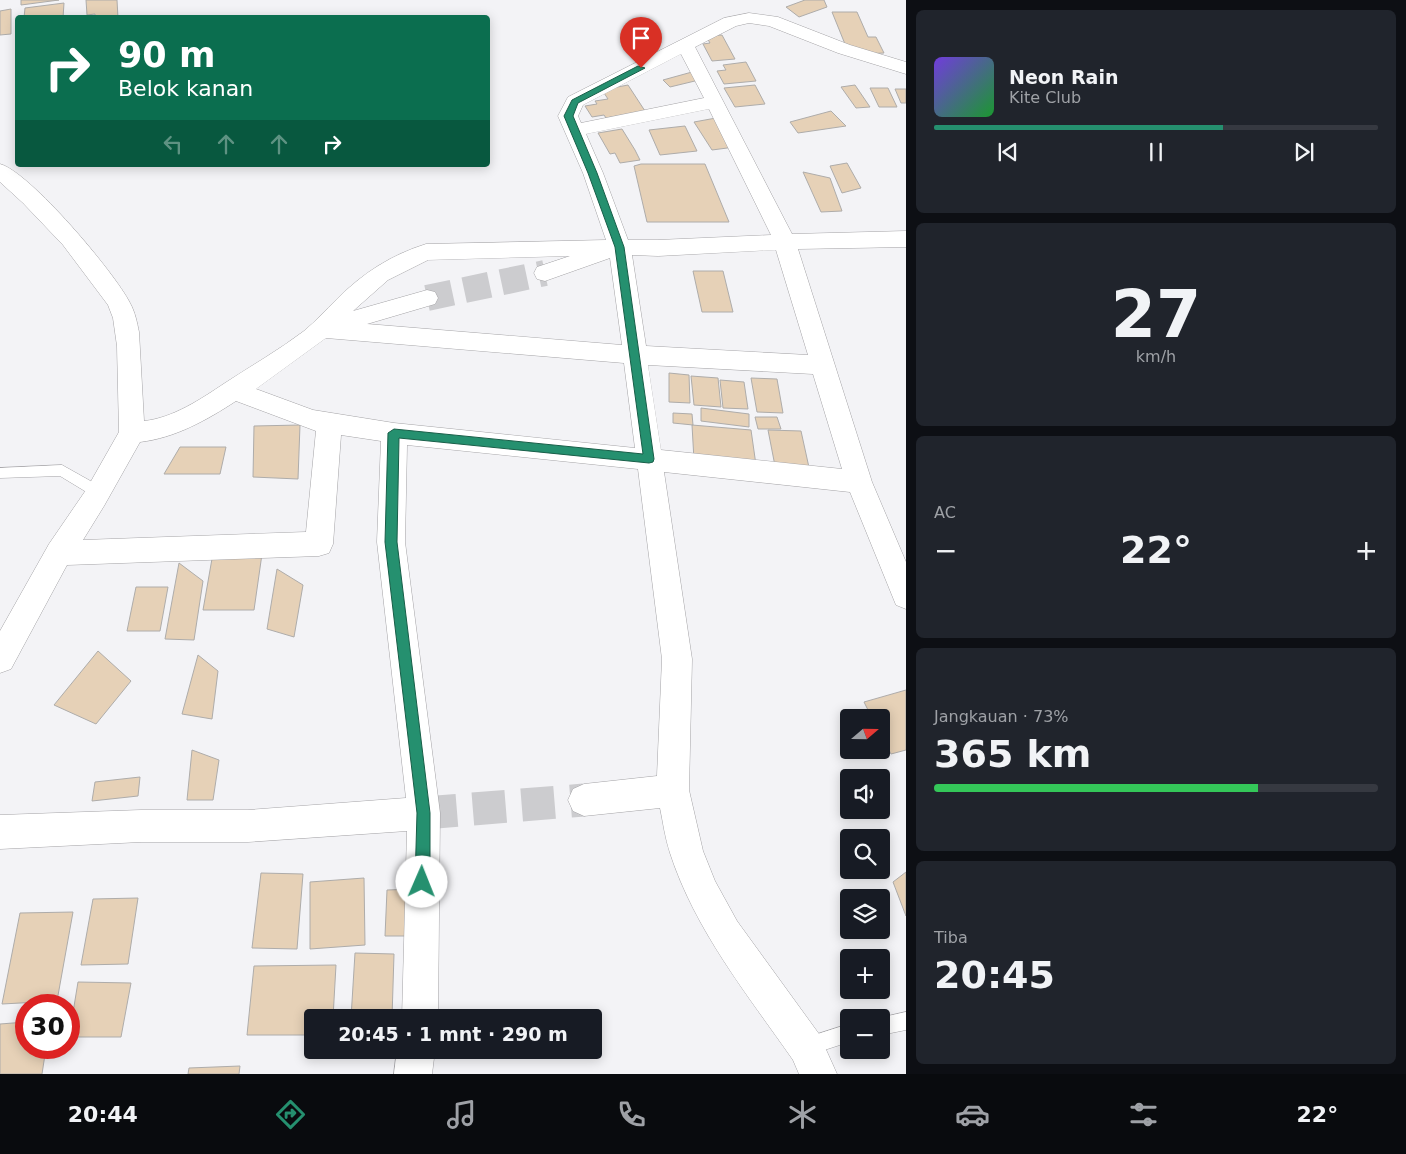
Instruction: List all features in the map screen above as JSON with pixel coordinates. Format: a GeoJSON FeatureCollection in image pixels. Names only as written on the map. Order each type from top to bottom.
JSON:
{"type":"FeatureCollection","features":[{"type":"Feature","properties":{"kind":"street"},"geometry":{"type":"LineString","coordinates":[[818,1074],[806,1046],[725,933],[703,893],[686,852],[674,790],[678,659],[620,247],[593,173],[568,116],[575,101],[730,22],[749,18],[772,21],[844,49],[906,68]]}},
{"type":"Feature","properties":{"kind":"street"},"geometry":{"type":"LineString","coordinates":[[686,46],[785,242],[859,482],[906,596]]}},
{"type":"Feature","properties":{"kind":"street"},"geometry":{"type":"LineString","coordinates":[[574,130],[715,102]]}},
{"type":"Feature","properties":{"kind":"street"},"geometry":{"type":"LineString","coordinates":[[0,171],[15,181],[46,214],[115,295],[125,316],[132,432],[85,484],[58,553],[0,659]]}},
{"type":"Feature","properties":{"kind":"street"},"geometry":{"type":"LineString","coordinates":[[132,432],[146,433],[207,408],[312,337],[372,278],[403,259],[426,252],[620,247],[658,248],[906,239]]}},
{"type":"Feature","properties":{"kind":"street"},"geometry":{"type":"LineString","coordinates":[[545,273],[620,247]]}},
{"type":"Feature","properties":{"kind":"street"},"geometry":{"type":"LineString","coordinates":[[321,328],[427,298]]}},
{"type":"Feature","properties":{"kind":"street"},"geometry":{"type":"LineString","coordinates":[[321,328],[635,355],[822,365]]}},
{"type":"Feature","properties":{"kind":"street"},"geometry":{"type":"LineString","coordinates":[[233,390],[311,420],[394,433],[859,482]]}},
{"type":"Feature","properties":{"kind":"street"},"geometry":{"type":"LineString","coordinates":[[58,553],[319,544],[329,423]]}},
{"type":"Feature","properties":{"kind":"street"},"geometry":{"type":"LineString","coordinates":[[394,433],[391,542],[424,813],[420,1009]]}},
{"type":"Feature","properties":{"kind":"street"},"geometry":{"type":"LineString","coordinates":[[584,800],[674,790]]}},
{"type":"Feature","properties":{"kind":"street"},"geometry":{"type":"LineString","coordinates":[[0,832],[141,826],[248,826],[424,813]]}},
{"type":"Feature","properties":{"kind":"street"},"geometry":{"type":"LineString","coordinates":[[413,1074],[415,1059]]}},
{"type":"Feature","properties":{"kind":"lane"},"geometry":{"type":"LineString","coordinates":[[0,473],[62,470],[85,484]]}},
{"type":"Feature","properties":{"kind":"lane"},"geometry":{"type":"LineString","coordinates":[[890,1024],[906,1021]]}},
{"type":"Feature","properties":{"kind":"lane"},"geometry":{"type":"LineString","coordinates":[[806,1046],[840,1036]]}},
{"type":"Feature","properties":{"kind":"building"},"geometry":{"type":"Polygon","coordinates":[[[21,0],[59,0],[21,5],[21,0]]]}},
{"type":"Feature","properties":{"kind":"building"},"geometry":{"type":"Polygon","coordinates":[[[86,0],[117,0],[118,15],[87,15],[86,0]]]}},
{"type":"Feature","properties":{"kind":"building"},"geometry":{"type":"Polygon","coordinates":[[[805,0],[824,0],[827,7],[799,17],[786,7],[805,0]]]}},
{"type":"Feature","properties":{"kind":"building"},"geometry":{"type":"Polygon","coordinates":[[[64,3],[63,15],[24,15],[25,8],[64,3]]]}},
{"type":"Feature","properties":{"kind":"building"},"geometry":{"type":"Polygon","coordinates":[[[11,9],[11,34],[0,35],[0,11],[11,9]]]}},
{"type":"Feature","properties":{"kind":"building"},"geometry":{"type":"Polygon","coordinates":[[[832,12],[857,12],[868,37],[876,37],[884,53],[863,54],[847,49],[832,12]]]}},
{"type":"Feature","properties":{"kind":"building"},"geometry":{"type":"Polygon","coordinates":[[[722,35],[735,59],[712,61],[703,44],[710,43],[706,36],[722,35]]]}},
{"type":"Feature","properties":{"kind":"building"},"geometry":{"type":"Polygon","coordinates":[[[746,62],[756,81],[724,84],[717,71],[726,70],[723,65],[746,62]]]}},
{"type":"Feature","properties":{"kind":"building"},"geometry":{"type":"Polygon","coordinates":[[[692,72],[699,80],[670,87],[663,80],[692,72]]]}},
{"type":"Feature","properties":{"kind":"building"},"geometry":{"type":"Polygon","coordinates":[[[628,85],[645,111],[606,118],[604,115],[592,117],[585,106],[597,104],[595,101],[608,99],[602,90],[628,85]]]}},
{"type":"Feature","properties":{"kind":"building"},"geometry":{"type":"Polygon","coordinates":[[[755,85],[765,104],[735,107],[724,88],[755,85]]]}},
{"type":"Feature","properties":{"kind":"building"},"geometry":{"type":"Polygon","coordinates":[[[855,85],[870,107],[856,108],[841,87],[855,85]]]}},
{"type":"Feature","properties":{"kind":"building"},"geometry":{"type":"Polygon","coordinates":[[[870,88],[888,88],[897,107],[879,107],[870,88]]]}},
{"type":"Feature","properties":{"kind":"building"},"geometry":{"type":"Polygon","coordinates":[[[895,89],[906,89],[906,103],[901,103],[895,89]]]}},
{"type":"Feature","properties":{"kind":"building"},"geometry":{"type":"Polygon","coordinates":[[[831,111],[846,126],[798,133],[790,122],[831,111]]]}},
{"type":"Feature","properties":{"kind":"building"},"geometry":{"type":"Polygon","coordinates":[[[716,118],[735,147],[712,150],[694,122],[716,118]]]}},
{"type":"Feature","properties":{"kind":"building"},"geometry":{"type":"Polygon","coordinates":[[[685,126],[697,151],[660,155],[649,130],[685,126]]]}},
{"type":"Feature","properties":{"kind":"building"},"geometry":{"type":"Polygon","coordinates":[[[622,129],[640,160],[620,163],[615,153],[610,154],[598,133],[622,129]]]}},
{"type":"Feature","properties":{"kind":"building"},"geometry":{"type":"Polygon","coordinates":[[[847,163],[861,188],[842,193],[830,166],[847,163]]]}},
{"type":"Feature","properties":{"kind":"building"},"geometry":{"type":"Polygon","coordinates":[[[641,164],[705,164],[729,222],[647,222],[634,166],[641,164]]]}},
{"type":"Feature","properties":{"kind":"building"},"geometry":{"type":"Polygon","coordinates":[[[803,172],[830,178],[842,211],[821,212],[803,172]]]}},
{"type":"Feature","properties":{"kind":"building"},"geometry":{"type":"Polygon","coordinates":[[[693,271],[723,271],[733,312],[702,312],[693,271]]]}},
{"type":"Feature","properties":{"kind":"building"},"geometry":{"type":"Polygon","coordinates":[[[669,373],[689,375],[690,403],[669,402],[669,373]]]}},
{"type":"Feature","properties":{"kind":"building"},"geometry":{"type":"Polygon","coordinates":[[[691,376],[718,378],[721,407],[694,405],[691,376]]]}},
{"type":"Feature","properties":{"kind":"building"},"geometry":{"type":"Polygon","coordinates":[[[751,378],[777,379],[783,413],[757,412],[751,378]]]}},
{"type":"Feature","properties":{"kind":"building"},"geometry":{"type":"Polygon","coordinates":[[[720,380],[744,382],[748,409],[723,408],[720,380]]]}},
{"type":"Feature","properties":{"kind":"building"},"geometry":{"type":"Polygon","coordinates":[[[701,408],[749,414],[749,427],[701,421],[701,408]]]}},
{"type":"Feature","properties":{"kind":"building"},"geometry":{"type":"Polygon","coordinates":[[[673,413],[692,414],[693,425],[673,423],[673,413]]]}},
{"type":"Feature","properties":{"kind":"building"},"geometry":{"type":"Polygon","coordinates":[[[755,417],[777,417],[781,429],[758,429],[755,417]]]}},
{"type":"Feature","properties":{"kind":"building"},"geometry":{"type":"Polygon","coordinates":[[[300,425],[298,479],[253,477],[254,426],[300,425]]]}},
{"type":"Feature","properties":{"kind":"building"},"geometry":{"type":"Polygon","coordinates":[[[692,425],[751,430],[756,465],[694,460],[692,425]]]}},
{"type":"Feature","properties":{"kind":"building"},"geometry":{"type":"Polygon","coordinates":[[[768,430],[801,431],[810,472],[776,471],[768,430]]]}},
{"type":"Feature","properties":{"kind":"building"},"geometry":{"type":"Polygon","coordinates":[[[180,447],[226,447],[220,474],[164,474],[180,447]]]}},
{"type":"Feature","properties":{"kind":"building"},"geometry":{"type":"Polygon","coordinates":[[[213,553],[262,554],[254,610],[203,610],[213,553]]]}},
{"type":"Feature","properties":{"kind":"building"},"geometry":{"type":"Polygon","coordinates":[[[179,563],[203,581],[194,640],[165,639],[179,563]]]}},
{"type":"Feature","properties":{"kind":"building"},"geometry":{"type":"Polygon","coordinates":[[[277,569],[303,585],[294,637],[267,629],[277,569]]]}},
{"type":"Feature","properties":{"kind":"building"},"geometry":{"type":"Polygon","coordinates":[[[136,587],[168,587],[160,631],[127,631],[136,587]]]}},
{"type":"Feature","properties":{"kind":"building"},"geometry":{"type":"Polygon","coordinates":[[[98,651],[131,681],[96,724],[54,705],[98,651]]]}},
{"type":"Feature","properties":{"kind":"building"},"geometry":{"type":"Polygon","coordinates":[[[198,655],[218,671],[212,719],[182,714],[198,655]]]}},
{"type":"Feature","properties":{"kind":"building"},"geometry":{"type":"Polygon","coordinates":[[[906,690],[906,750],[891,754],[890,752],[890,709],[868,709],[864,702],[906,690]]]}},
{"type":"Feature","properties":{"kind":"building"},"geometry":{"type":"Polygon","coordinates":[[[192,750],[219,760],[213,800],[187,800],[192,750]]]}},
{"type":"Feature","properties":{"kind":"building"},"geometry":{"type":"Polygon","coordinates":[[[140,777],[138,796],[92,801],[95,782],[140,777]]]}},
{"type":"Feature","properties":{"kind":"building"},"geometry":{"type":"Polygon","coordinates":[[[906,872],[906,916],[893,882],[906,872]]]}},
{"type":"Feature","properties":{"kind":"building"},"geometry":{"type":"Polygon","coordinates":[[[261,873],[303,874],[297,949],[252,948],[261,873]]]}},
{"type":"Feature","properties":{"kind":"building"},"geometry":{"type":"Polygon","coordinates":[[[364,878],[365,945],[310,949],[310,882],[364,878]]]}},
{"type":"Feature","properties":{"kind":"building"},"geometry":{"type":"Polygon","coordinates":[[[415,889],[414,936],[385,936],[387,890],[415,889]]]}},
{"type":"Feature","properties":{"kind":"building"},"geometry":{"type":"Polygon","coordinates":[[[138,898],[128,964],[81,965],[93,899],[138,898]]]}},
{"type":"Feature","properties":{"kind":"building"},"geometry":{"type":"Polygon","coordinates":[[[73,912],[58,994],[15,994],[15,1003],[2,1004],[20,913],[73,912]]]}},
{"type":"Feature","properties":{"kind":"building"},"geometry":{"type":"Polygon","coordinates":[[[355,953],[394,954],[392,1009],[352,1009],[355,953]]]}},
{"type":"Feature","properties":{"kind":"building"},"geometry":{"type":"Polygon","coordinates":[[[336,965],[334,1009],[304,1009],[304,1035],[247,1035],[254,966],[336,965]]]}},
{"type":"Feature","properties":{"kind":"building"},"geometry":{"type":"Polygon","coordinates":[[[78,982],[131,983],[121,1037],[80,1037],[80,994],[76,994],[78,982]]]}},
{"type":"Feature","properties":{"kind":"building"},"geometry":{"type":"Polygon","coordinates":[[[15,1023],[15,1059],[44,1059],[42,1074],[0,1074],[0,1024],[15,1023]]]}},
{"type":"Feature","properties":{"kind":"building"},"geometry":{"type":"Polygon","coordinates":[[[240,1066],[239,1074],[188,1074],[189,1068],[240,1066]]]}},
{"type":"Feature","properties":{"kind":"tunnel"},"geometry":{"type":"LineString","coordinates":[[427,298],[545,273]]}},
{"type":"Feature","properties":{"kind":"tunnel"},"geometry":{"type":"LineString","coordinates":[[424,813],[584,800]]}},
{"type":"Feature","properties":{"kind":"route"},"geometry":{"type":"LineString","coordinates":[[422,882],[424,813],[391,542],[394,433],[649,459],[620,247],[593,173],[568,116],[575,101],[641,68]]}}]}
